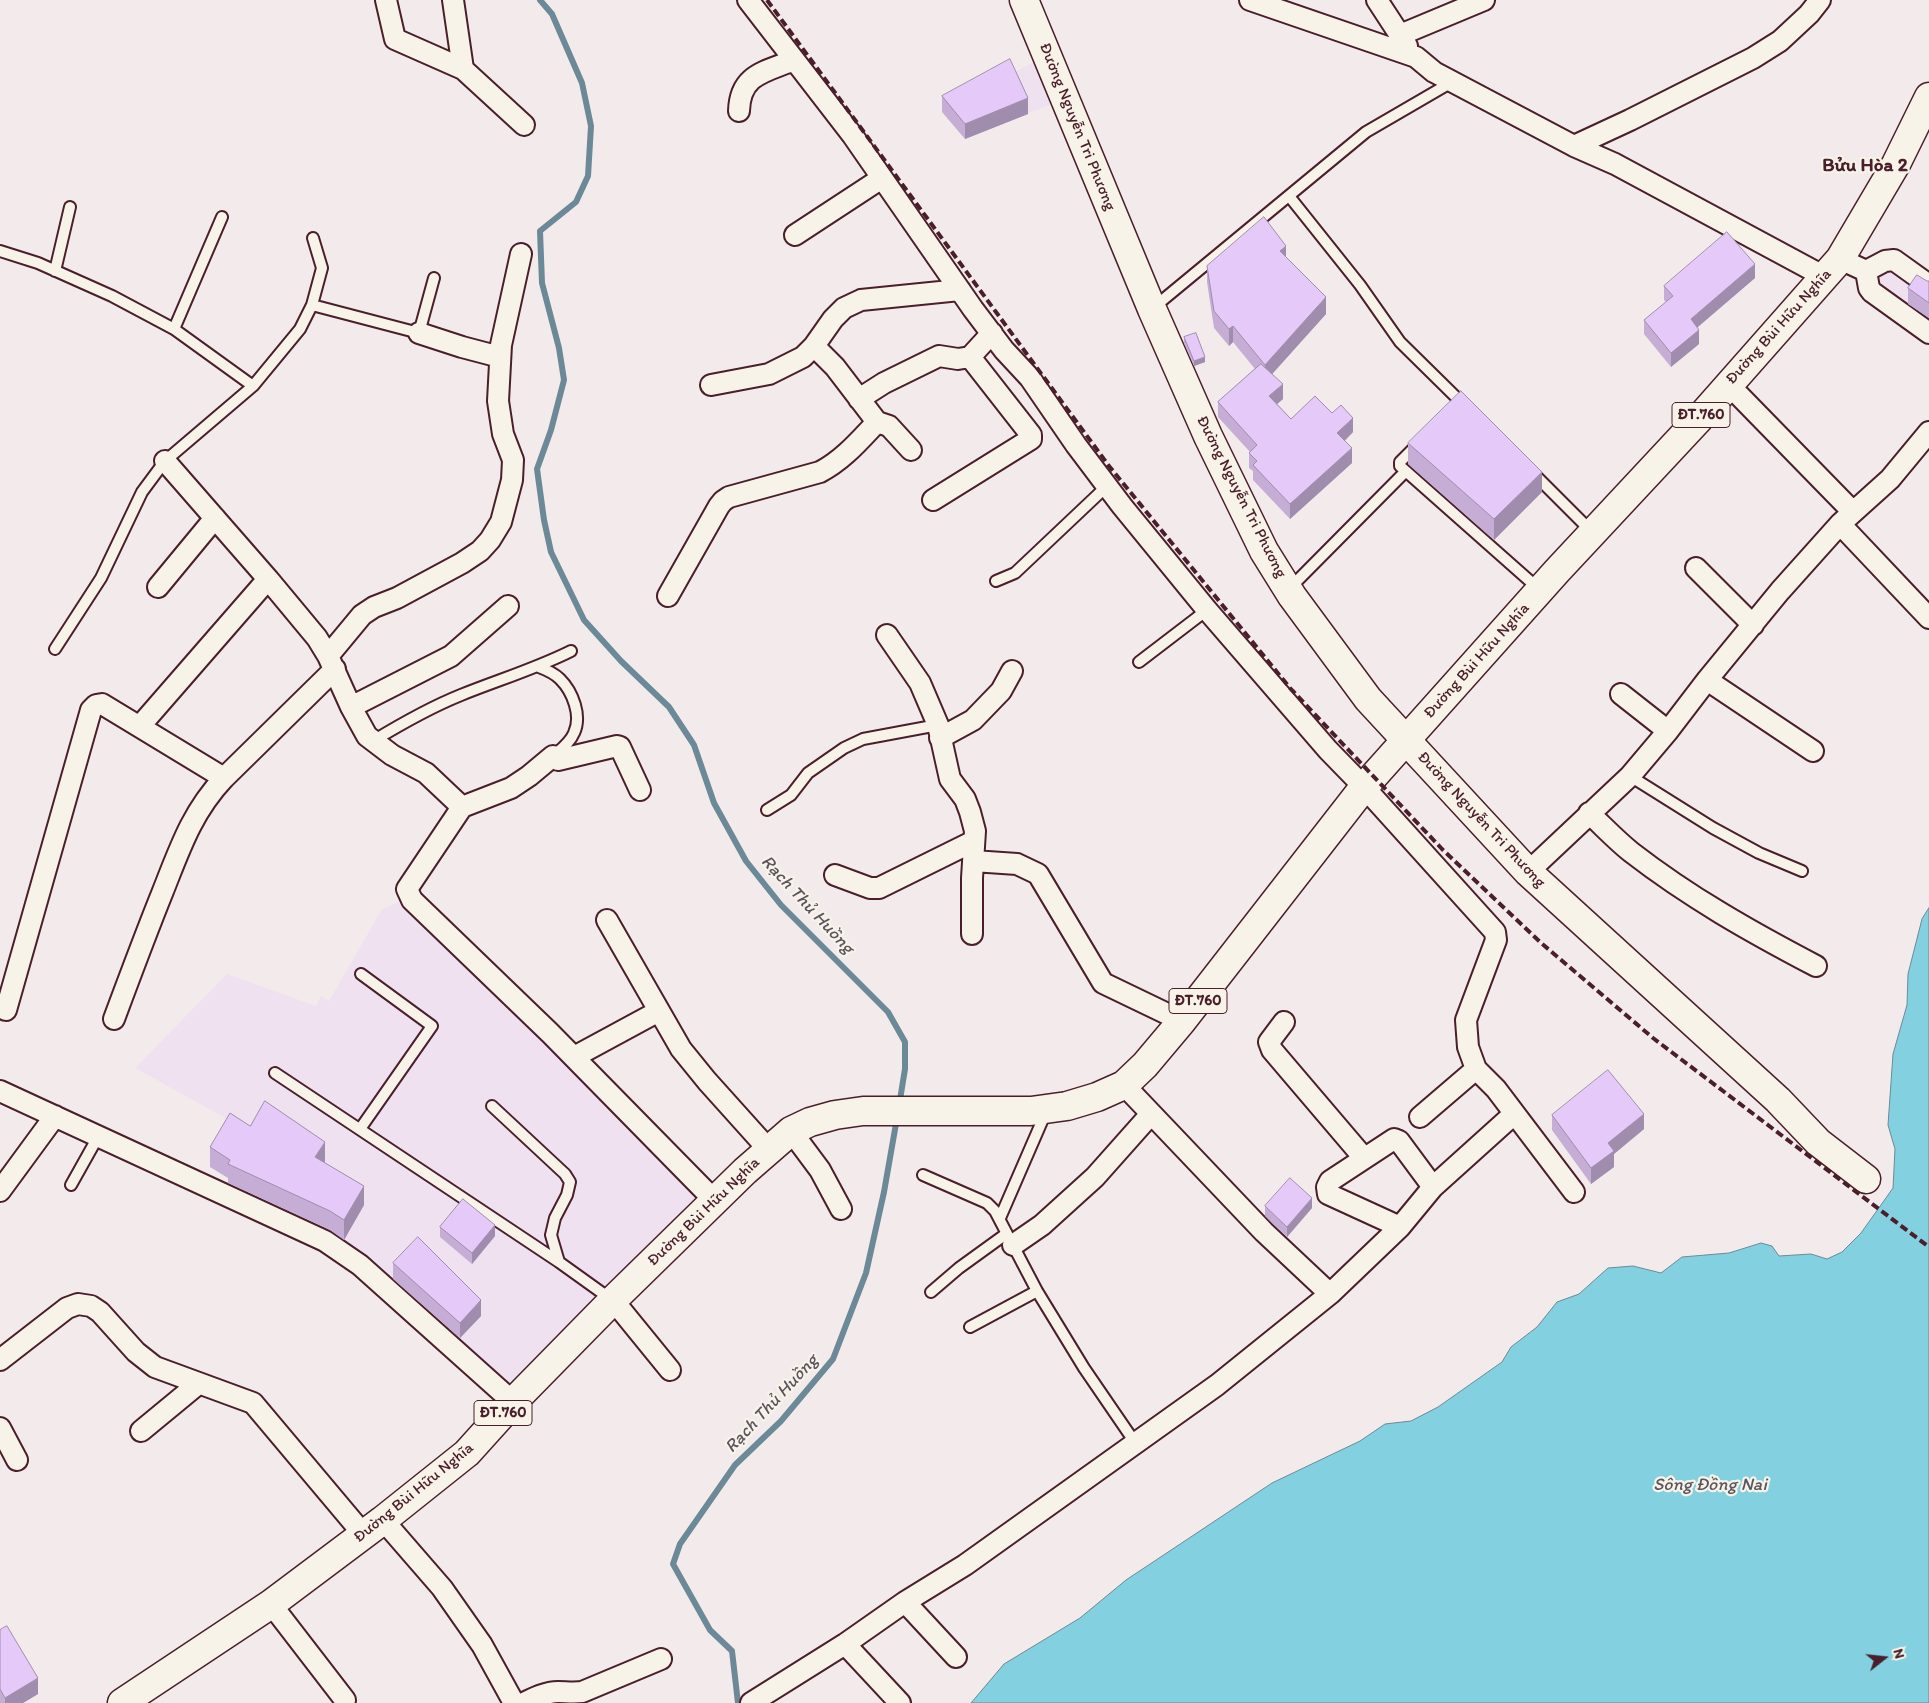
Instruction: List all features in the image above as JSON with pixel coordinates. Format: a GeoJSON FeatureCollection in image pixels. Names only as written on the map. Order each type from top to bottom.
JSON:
{"type":"FeatureCollection","features":[{"type":"Feature","properties":{"kind":"main road","name":"Đường Nguyễn Tri Phương"},"geometry":{"type":"LineString","coordinates":[[1024,0],[1152,309],[1230,482],[1264,551],[1288,590],[1368,699],[1528,872],[1778,1100],[1826,1131],[1870,1174]]}},
{"type":"Feature","properties":{"kind":"main road","name":"Đường Bùi Hữu Nghĩa"},"geometry":{"type":"LineString","coordinates":[[122,1703],[272,1604],[374,1528],[467,1453],[513,1402],[613,1300],[745,1171],[791,1131],[810,1122],[835,1115],[863,1111],[955,1112],[1047,1109],[1067,1106],[1098,1097],[1124,1086],[1145,1065],[1182,1021],[1364,787],[1540,590],[1697,421],[1832,268],[1896,164],[1929,97]]}},
{"type":"Feature","properties":{"kind":"street"},"geometry":{"type":"LineString","coordinates":[[386,0],[393,36],[397,41],[464,69],[524,125]]}},
{"type":"Feature","properties":{"kind":"street"},"geometry":{"type":"LineString","coordinates":[[453,0],[464,69]]}},
{"type":"Feature","properties":{"kind":"street"},"geometry":{"type":"LineString","coordinates":[[748,0],[853,136],[960,290],[992,333],[1030,378],[1107,486],[1207,610],[1328,750],[1364,787],[1495,932],[1496,940],[1466,1020],[1468,1047],[1476,1070],[1496,1089],[1574,1192]]}},
{"type":"Feature","properties":{"kind":"street"},"geometry":{"type":"LineString","coordinates":[[1250,0],[1416,58]]}},
{"type":"Feature","properties":{"kind":"street"},"geometry":{"type":"LineString","coordinates":[[1377,0],[1416,58],[1434,72],[1574,146],[1832,268],[1866,271],[1885,261],[1894,260],[1929,285]]}},
{"type":"Feature","properties":{"kind":"street"},"geometry":{"type":"LineString","coordinates":[[1400,35],[1484,0]]}},
{"type":"Feature","properties":{"kind":"street"},"geometry":{"type":"LineString","coordinates":[[1574,146],[1753,58],[1780,41],[1809,14],[1820,0]]}},
{"type":"Feature","properties":{"kind":"street"},"geometry":{"type":"LineString","coordinates":[[738,111],[739,97],[751,78],[794,60]]}},
{"type":"Feature","properties":{"kind":"street"},"geometry":{"type":"LineString","coordinates":[[796,235],[882,178]]}},
{"type":"Feature","properties":{"kind":"street"},"geometry":{"type":"LineString","coordinates":[[114,1019],[182,841],[207,796],[332,663],[362,615],[374,607],[397,598],[474,555],[490,540],[501,522],[512,480],[513,460],[503,434],[498,401],[500,357],[501,345],[522,254]]}},
{"type":"Feature","properties":{"kind":"street"},"geometry":{"type":"LineString","coordinates":[[1866,271],[1869,288],[1872,292],[1929,333]]}},
{"type":"Feature","properties":{"kind":"street"},"geometry":{"type":"LineString","coordinates":[[711,385],[769,374],[803,357],[844,308],[861,300],[960,290]]}},
{"type":"Feature","properties":{"kind":"street"},"geometry":{"type":"LineString","coordinates":[[419,333],[500,357]]}},
{"type":"Feature","properties":{"kind":"street"},"geometry":{"type":"LineString","coordinates":[[859,399],[884,382],[939,356],[964,360],[970,357],[992,333]]}},
{"type":"Feature","properties":{"kind":"street"},"geometry":{"type":"LineString","coordinates":[[814,346],[835,367],[877,422],[889,426],[911,450]]}},
{"type":"Feature","properties":{"kind":"street"},"geometry":{"type":"LineString","coordinates":[[933,500],[1031,439],[1030,435],[970,357]]}},
{"type":"Feature","properties":{"kind":"street"},"geometry":{"type":"LineString","coordinates":[[1728,384],[1847,518],[1929,618]]}},
{"type":"Feature","properties":{"kind":"street"},"geometry":{"type":"LineString","coordinates":[[668,596],[723,501],[729,497],[820,472],[830,467],[852,449],[877,422]]}},
{"type":"Feature","properties":{"kind":"street"},"geometry":{"type":"LineString","coordinates":[[1528,872],[1630,776],[1780,591],[1847,518],[1890,479],[1929,432]]}},
{"type":"Feature","properties":{"kind":"street"},"geometry":{"type":"LineString","coordinates":[[165,461],[268,578],[317,638],[332,663],[362,728],[372,741],[392,755],[426,773],[462,807]]}},
{"type":"Feature","properties":{"kind":"street"},"geometry":{"type":"LineString","coordinates":[[158,587],[215,518]]}},
{"type":"Feature","properties":{"kind":"street"},"geometry":{"type":"LineString","coordinates":[[1696,568],[1754,624]]}},
{"type":"Feature","properties":{"kind":"street"},"geometry":{"type":"LineString","coordinates":[[140,726],[268,578]]}},
{"type":"Feature","properties":{"kind":"street"},"geometry":{"type":"LineString","coordinates":[[351,707],[451,656],[508,606]]}},
{"type":"Feature","properties":{"kind":"street"},"geometry":{"type":"LineString","coordinates":[[887,635],[920,683],[939,731],[950,779],[965,799],[970,812],[975,831],[972,934]]}},
{"type":"Feature","properties":{"kind":"street"},"geometry":{"type":"LineString","coordinates":[[939,731],[973,720],[1001,691],[1012,671]]}},
{"type":"Feature","properties":{"kind":"street"},"geometry":{"type":"LineString","coordinates":[[1707,680],[1813,751]]}},
{"type":"Feature","properties":{"kind":"street"},"geometry":{"type":"LineString","coordinates":[[1621,694],[1668,731]]}},
{"type":"Feature","properties":{"kind":"street"},"geometry":{"type":"LineString","coordinates":[[6,1010],[91,710],[96,705],[102,704],[224,778]]}},
{"type":"Feature","properties":{"kind":"street"},"geometry":{"type":"LineString","coordinates":[[640,790],[620,747],[616,746],[558,760],[552,756],[529,776],[511,788],[462,807],[407,889],[408,894],[445,933],[574,1057],[715,1202]]}},
{"type":"Feature","properties":{"kind":"street"},"geometry":{"type":"LineString","coordinates":[[1589,813],[1629,851],[1672,882],[1743,928],[1816,966]]}},
{"type":"Feature","properties":{"kind":"street"},"geometry":{"type":"LineString","coordinates":[[835,875],[870,888],[879,888],[974,841]]}},
{"type":"Feature","properties":{"kind":"street"},"geometry":{"type":"LineString","coordinates":[[973,861],[1017,864],[1038,874],[1103,983],[1182,1021]]}},
{"type":"Feature","properties":{"kind":"street"},"geometry":{"type":"LineString","coordinates":[[607,920],[682,1049],[707,1081],[770,1150]]}},
{"type":"Feature","properties":{"kind":"street"},"geometry":{"type":"LineString","coordinates":[[574,1057],[659,1011]]}},
{"type":"Feature","properties":{"kind":"street"},"geometry":{"type":"LineString","coordinates":[[1284,1022],[1270,1042],[1272,1050],[1364,1158]]}},
{"type":"Feature","properties":{"kind":"street"},"geometry":{"type":"LineString","coordinates":[[1420,1117],[1476,1070]]}},
{"type":"Feature","properties":{"kind":"street"},"geometry":{"type":"LineString","coordinates":[[1124,1086],[1264,1232],[1330,1294]]}},
{"type":"Feature","properties":{"kind":"street"},"geometry":{"type":"LineString","coordinates":[[0,1091],[318,1237],[342,1252],[434,1330],[513,1402]]}},
{"type":"Feature","properties":{"kind":"street"},"geometry":{"type":"LineString","coordinates":[[1010,1239],[1042,1225],[1095,1177],[1151,1114]]}},
{"type":"Feature","properties":{"kind":"street"},"geometry":{"type":"LineString","coordinates":[[759,1698],[965,1565],[1217,1385],[1330,1294],[1400,1227],[1433,1187],[1514,1114]]}},
{"type":"Feature","properties":{"kind":"street"},"geometry":{"type":"LineString","coordinates":[[0,1191],[55,1116]]}},
{"type":"Feature","properties":{"kind":"street"},"geometry":{"type":"LineString","coordinates":[[791,1131],[820,1170],[840,1209]]}},
{"type":"Feature","properties":{"kind":"street"},"geometry":{"type":"LineString","coordinates":[[1400,1227],[1328,1194],[1327,1187],[1330,1181],[1394,1139],[1399,1141],[1433,1187]]}},
{"type":"Feature","properties":{"kind":"street"},"geometry":{"type":"LineString","coordinates":[[613,1300],[670,1370]]}},
{"type":"Feature","properties":{"kind":"street"},"geometry":{"type":"LineString","coordinates":[[0,1360],[67,1308],[78,1304],[92,1306],[100,1312],[136,1352],[155,1367],[253,1403],[374,1528],[442,1588],[482,1645],[514,1703]]}},
{"type":"Feature","properties":{"kind":"street"},"geometry":{"type":"LineString","coordinates":[[141,1432],[198,1384]]}},
{"type":"Feature","properties":{"kind":"street"},"geometry":{"type":"LineString","coordinates":[[0,1428],[17,1460]]}},
{"type":"Feature","properties":{"kind":"street"},"geometry":{"type":"LineString","coordinates":[[905,1602],[956,1657]]}},
{"type":"Feature","properties":{"kind":"street"},"geometry":{"type":"LineString","coordinates":[[272,1604],[345,1700]]}},
{"type":"Feature","properties":{"kind":"street"},"geometry":{"type":"LineString","coordinates":[[845,1644],[900,1703]]}},
{"type":"Feature","properties":{"kind":"street"},"geometry":{"type":"LineString","coordinates":[[524,1703],[544,1694],[582,1692],[661,1659]]}},
{"type":"Feature","properties":{"kind":"lane"},"geometry":{"type":"LineString","coordinates":[[1152,309],[1366,132],[1452,82]]}},
{"type":"Feature","properties":{"kind":"lane"},"geometry":{"type":"LineString","coordinates":[[1288,196],[1360,285],[1400,342],[1457,405],[1475,416]]}},
{"type":"Feature","properties":{"kind":"lane"},"geometry":{"type":"LineString","coordinates":[[55,271],[70,207]]}},
{"type":"Feature","properties":{"kind":"lane"},"geometry":{"type":"LineString","coordinates":[[174,329],[222,217]]}},
{"type":"Feature","properties":{"kind":"lane"},"geometry":{"type":"LineString","coordinates":[[55,649],[101,578],[142,492],[165,461],[253,386],[300,329],[312,304],[322,268],[313,238]]}},
{"type":"Feature","properties":{"kind":"lane"},"geometry":{"type":"LineString","coordinates":[[0,251],[38,263],[112,296],[174,329],[253,386]]}},
{"type":"Feature","properties":{"kind":"lane"},"geometry":{"type":"LineString","coordinates":[[312,304],[419,333],[434,278]]}},
{"type":"Feature","properties":{"kind":"lane"},"geometry":{"type":"LineString","coordinates":[[1427,435],[1400,462],[1400,466],[1540,590]]}},
{"type":"Feature","properties":{"kind":"lane"},"geometry":{"type":"LineString","coordinates":[[1524,464],[1593,534]]}},
{"type":"Feature","properties":{"kind":"lane"},"geometry":{"type":"LineString","coordinates":[[1288,590],[1406,472]]}},
{"type":"Feature","properties":{"kind":"lane"},"geometry":{"type":"LineString","coordinates":[[996,581],[1015,573],[1107,486]]}},
{"type":"Feature","properties":{"kind":"lane"},"geometry":{"type":"LineString","coordinates":[[1139,662],[1207,610]]}},
{"type":"Feature","properties":{"kind":"lane"},"geometry":{"type":"LineString","coordinates":[[372,741],[396,727],[460,696],[540,666],[571,651]]}},
{"type":"Feature","properties":{"kind":"lane"},"geometry":{"type":"LineString","coordinates":[[540,666],[552,672],[560,679],[573,701],[578,715],[574,734],[552,756]]}},
{"type":"Feature","properties":{"kind":"lane"},"geometry":{"type":"LineString","coordinates":[[767,810],[791,795],[808,773],[844,748],[863,739],[939,731]]}},
{"type":"Feature","properties":{"kind":"lane"},"geometry":{"type":"LineString","coordinates":[[1630,776],[1713,828],[1759,853],[1802,871]]}},
{"type":"Feature","properties":{"kind":"lane"},"geometry":{"type":"LineString","coordinates":[[360,1130],[432,1026],[361,974]]}},
{"type":"Feature","properties":{"kind":"lane"},"geometry":{"type":"LineString","coordinates":[[275,1073],[613,1300]]}},
{"type":"Feature","properties":{"kind":"lane"},"geometry":{"type":"LineString","coordinates":[[492,1106],[566,1174],[570,1182],[567,1195],[554,1218],[551,1235],[559,1262]]}},
{"type":"Feature","properties":{"kind":"lane"},"geometry":{"type":"LineString","coordinates":[[1000,1218],[1047,1109]]}},
{"type":"Feature","properties":{"kind":"lane"},"geometry":{"type":"LineString","coordinates":[[71,1185],[99,1135]]}},
{"type":"Feature","properties":{"kind":"lane"},"geometry":{"type":"LineString","coordinates":[[923,1175],[987,1203],[1000,1218],[1037,1291],[1084,1368],[1136,1444]]}},
{"type":"Feature","properties":{"kind":"lane"},"geometry":{"type":"LineString","coordinates":[[931,1292],[958,1268],[1010,1239]]}},
{"type":"Feature","properties":{"kind":"lane"},"geometry":{"type":"LineString","coordinates":[[970,1327],[1037,1291]]}},
{"type":"Feature","properties":{"kind":"shaded area"},"geometry":{"type":"Polygon","coordinates":[[[1037,60],[1054,103],[965,139],[942,112],[1037,60]]]}},
{"type":"Feature","properties":{"kind":"shaded area"},"geometry":{"type":"Polygon","coordinates":[[[1889,267],[1929,293],[1929,325],[1877,288],[1874,274],[1889,267]]]}},
{"type":"Feature","properties":{"kind":"shaded area"},"geometry":{"type":"Polygon","coordinates":[[[403,900],[545,1038],[702,1198],[510,1390],[439,1325],[226,1187],[256,1135],[135,1068],[227,974],[316,1006],[321,996],[329,1001],[382,909],[403,900]]]}},
{"type":"Feature","properties":{"kind":"water","name":"Sông Đồng Nai"},"geometry":{"type":"Polygon","coordinates":[[[1929,908],[1929,1703],[971,1703],[1004,1664],[1080,1618],[1126,1580],[1272,1483],[1360,1441],[1385,1424],[1411,1421],[1438,1407],[1502,1362],[1511,1347],[1537,1327],[1557,1302],[1579,1294],[1608,1268],[1633,1266],[1661,1273],[1682,1257],[1729,1253],[1761,1243],[1772,1246],[1779,1256],[1811,1254],[1827,1259],[1842,1252],[1861,1233],[1893,1188],[1895,1149],[1888,1125],[1893,1054],[1907,1005],[1908,974],[1922,919],[1929,908]]]}},
{"type":"Feature","properties":{"kind":"building"},"geometry":{"type":"Polygon","coordinates":[[[1010,59],[1028,98],[965,124],[942,96],[1010,59]]]}},
{"type":"Feature","properties":{"kind":"building"},"geometry":{"type":"Polygon","coordinates":[[[1264,217],[1286,246],[1280,251],[1326,297],[1265,365],[1233,326],[1229,329],[1214,311],[1207,266],[1264,217]]]}},
{"type":"Feature","properties":{"kind":"building"},"geometry":{"type":"Polygon","coordinates":[[[1727,232],[1755,264],[1691,319],[1699,330],[1671,353],[1644,320],[1673,296],[1664,286],[1727,232]]]}},
{"type":"Feature","properties":{"kind":"building"},"geometry":{"type":"Polygon","coordinates":[[[1917,275],[1929,281],[1929,303],[1908,288],[1917,275]]]}},
{"type":"Feature","properties":{"kind":"building"},"geometry":{"type":"Polygon","coordinates":[[[1196,333],[1205,357],[1194,361],[1184,337],[1196,333]]]}},
{"type":"Feature","properties":{"kind":"building"},"geometry":{"type":"Polygon","coordinates":[[[1261,364],[1283,384],[1269,396],[1291,419],[1315,396],[1332,413],[1341,405],[1353,418],[1337,433],[1352,448],[1290,504],[1253,465],[1257,461],[1249,453],[1257,445],[1218,402],[1261,364]]]}},
{"type":"Feature","properties":{"kind":"building"},"geometry":{"type":"Polygon","coordinates":[[[1461,391],[1542,472],[1494,519],[1408,443],[1461,391]]]}},
{"type":"Feature","properties":{"kind":"building"},"geometry":{"type":"Polygon","coordinates":[[[1608,1070],[1644,1114],[1608,1143],[1614,1151],[1591,1168],[1552,1115],[1608,1070]]]}},
{"type":"Feature","properties":{"kind":"building"},"geometry":{"type":"Polygon","coordinates":[[[265,1101],[325,1142],[315,1157],[364,1186],[344,1220],[330,1211],[228,1164],[230,1160],[210,1147],[230,1113],[250,1126],[265,1101]]]}},
{"type":"Feature","properties":{"kind":"building"},"geometry":{"type":"Polygon","coordinates":[[[1290,1178],[1312,1198],[1287,1227],[1265,1206],[1290,1178]]]}},
{"type":"Feature","properties":{"kind":"building"},"geometry":{"type":"Polygon","coordinates":[[[463,1199],[495,1225],[472,1253],[440,1227],[463,1199]]]}},
{"type":"Feature","properties":{"kind":"building"},"geometry":{"type":"Polygon","coordinates":[[[418,1237],[481,1300],[460,1323],[393,1263],[418,1237]]]}},
{"type":"Feature","properties":{"kind":"building"},"geometry":{"type":"Polygon","coordinates":[[[7,1626],[38,1678],[5,1698],[0,1689],[0,1630],[7,1626]]]}},
{"type":"Feature","properties":{"kind":"waterway","name":"Rạch Thủ Huồng"},"geometry":{"type":"LineString","coordinates":[[540,0],[552,14],[582,83],[591,126],[588,176],[576,202],[540,231],[542,283],[559,348],[564,380],[551,430],[537,469],[544,520],[551,552],[584,620],[621,661],[669,707],[694,745],[714,803],[746,861],[781,905],[888,1012],[905,1042],[905,1069],[899,1106]]}},
{"type":"Feature","properties":{"kind":"waterway","name":"Rạch Thủ Huồng"},"geometry":{"type":"LineString","coordinates":[[738,1703],[732,1651],[710,1630],[673,1564],[680,1544],[735,1465],[781,1421],[833,1359],[866,1273],[884,1192],[897,1118]]}},
{"type":"Feature","properties":{"kind":"railway"},"geometry":{"type":"LineString","coordinates":[[767,0],[1109,466],[1290,688],[1442,849],[1540,942],[1653,1038],[1929,1247]]}},
{"type":"Feature","properties":{"kind":"district","name":"Bửu Hòa 2"},"geometry":{"type":"Point","coordinates":[1865,166]}}]}
